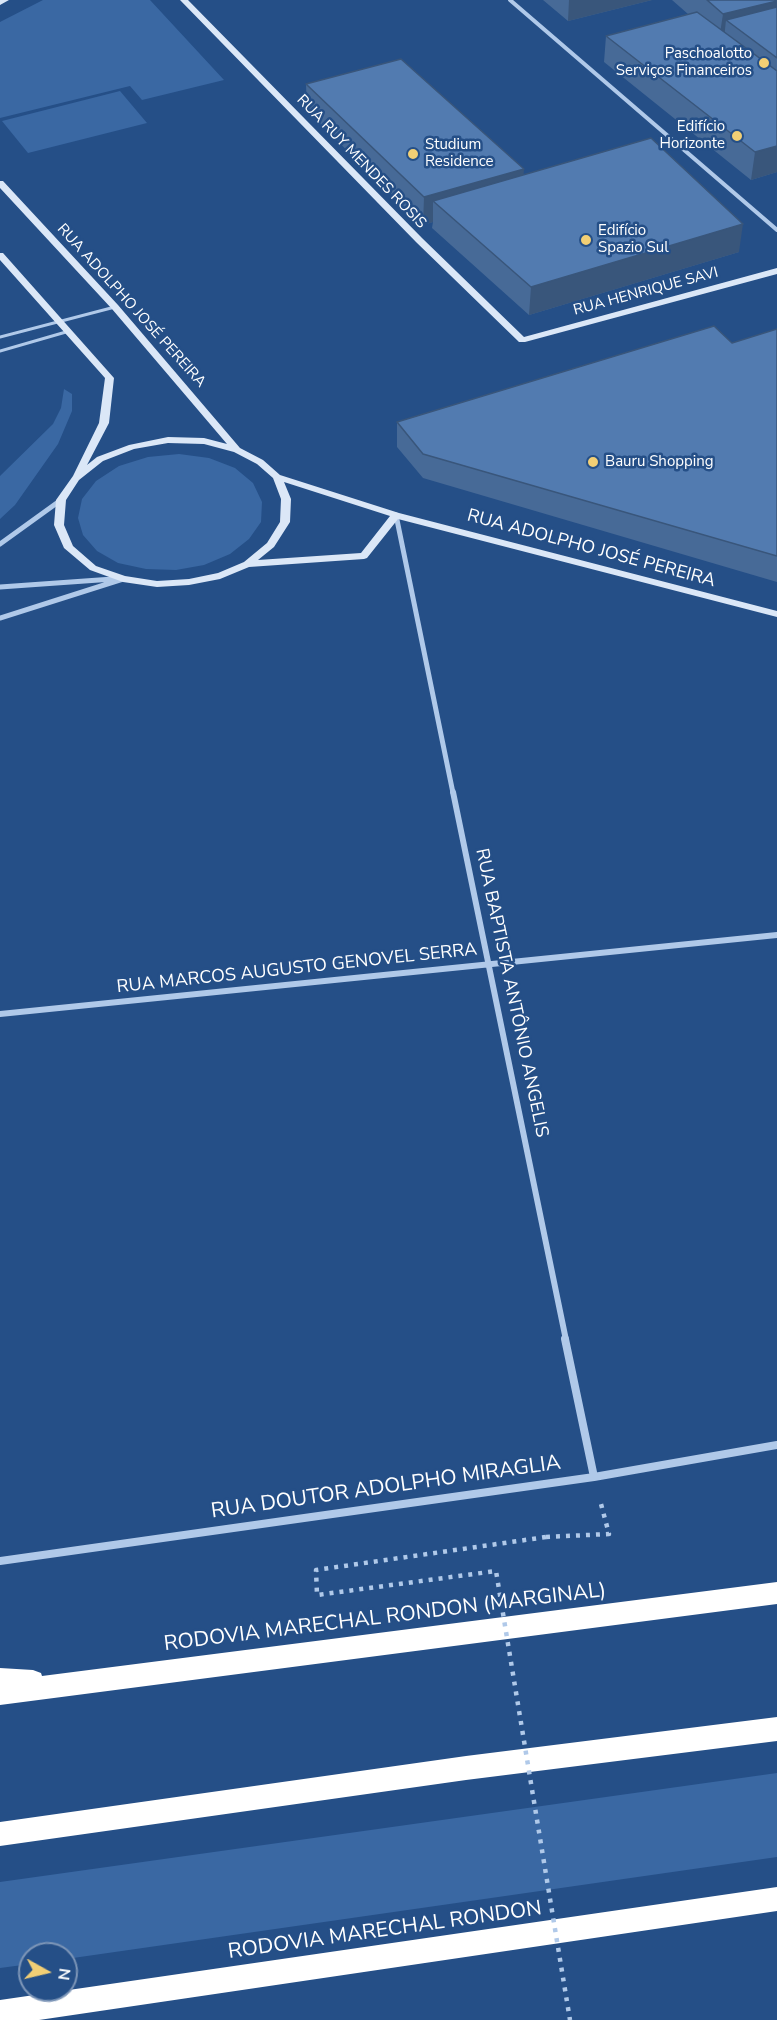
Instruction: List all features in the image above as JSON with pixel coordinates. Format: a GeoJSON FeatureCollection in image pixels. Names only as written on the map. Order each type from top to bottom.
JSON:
{"type":"FeatureCollection","features":[{"type":"Feature","properties":{"kind":"highway","name":"RODOVIA MARECHAL RONDON (MARGINAL)"},"geometry":{"type":"LineString","coordinates":[[0,1693],[777,1593]]}},
{"type":"Feature","properties":{"kind":"highway"},"geometry":{"type":"LineString","coordinates":[[0,1679],[77,1683]]}},
{"type":"Feature","properties":{"kind":"highway"},"geometry":{"type":"LineString","coordinates":[[0,1834],[466,1768],[777,1729]]}},
{"type":"Feature","properties":{"kind":"highway","name":"RODOVIA MARECHAL RONDON"},"geometry":{"type":"LineString","coordinates":[[0,2013],[777,1899]]}},
{"type":"Feature","properties":{"kind":"street"},"geometry":{"type":"LineString","coordinates":[[0,3],[5,0]]}},
{"type":"Feature","properties":{"kind":"street","name":"RUA RUY MENDES ROSIS"},"geometry":{"type":"LineString","coordinates":[[184,0],[418,240],[522,340]]}},
{"type":"Feature","properties":{"kind":"street"},"geometry":{"type":"LineString","coordinates":[[510,0],[777,230]]}},
{"type":"Feature","properties":{"kind":"street","name":"RUA ADOLPHO JOSÉ PEREIRA"},"geometry":{"type":"LineString","coordinates":[[0,183],[115,307],[237,450]]}},
{"type":"Feature","properties":{"kind":"street"},"geometry":{"type":"LineString","coordinates":[[0,255],[66,332],[110,378],[104,423],[76,478],[61,500],[0,544]]}},
{"type":"Feature","properties":{"kind":"street","name":"RUA HENRIQUE SAVI"},"geometry":{"type":"LineString","coordinates":[[522,340],[777,271]]}},
{"type":"Feature","properties":{"kind":"street"},"geometry":{"type":"LineString","coordinates":[[0,587],[123,579],[158,584],[189,582],[220,576],[247,564],[271,545],[285,522],[286,499],[277,477],[260,462],[237,450],[204,441],[168,440],[132,447],[100,459],[76,478]]}},
{"type":"Feature","properties":{"kind":"street","name":"RUA ADOLPHO JOSÉ PEREIRA"},"geometry":{"type":"LineString","coordinates":[[277,477],[396,515],[777,614]]}},
{"type":"Feature","properties":{"kind":"street"},"geometry":{"type":"LineString","coordinates":[[61,500],[59,525],[69,548],[93,568],[123,579]]}},
{"type":"Feature","properties":{"kind":"street"},"geometry":{"type":"LineString","coordinates":[[247,564],[364,556],[396,515]]}},
{"type":"Feature","properties":{"kind":"street","name":"RUA BAPTISTA ANTÔNIO ANGELIS"},"geometry":{"type":"LineString","coordinates":[[396,515],[594,1477]]}},
{"type":"Feature","properties":{"kind":"street"},"geometry":{"type":"LineString","coordinates":[[0,618],[123,579]]}},
{"type":"Feature","properties":{"kind":"street","name":"RUA MARCOS AUGUSTO GENOVEL SERRA"},"geometry":{"type":"LineString","coordinates":[[0,1014],[777,935]]}},
{"type":"Feature","properties":{"kind":"street","name":"RUA DOUTOR ADOLPHO MIRAGLIA"},"geometry":{"type":"LineString","coordinates":[[0,1562],[594,1477],[777,1445]]}},
{"type":"Feature","properties":{"kind":"lane"},"geometry":{"type":"LineString","coordinates":[[0,337],[115,307]]}},
{"type":"Feature","properties":{"kind":"lane"},"geometry":{"type":"LineString","coordinates":[[0,351],[66,332]]}},
{"type":"Feature","properties":{"kind":"path"},"geometry":{"type":"LineString","coordinates":[[570,2020],[496,1571],[318,1595],[316,1570],[546,1537],[609,1534],[594,1477]]}},
{"type":"Feature","properties":{"kind":"shaded area"},"geometry":{"type":"Polygon","coordinates":[[[43,0],[150,0],[224,80],[142,100],[130,86],[0,118],[0,22],[43,0]]]}},
{"type":"Feature","properties":{"kind":"shaded area"},"geometry":{"type":"Polygon","coordinates":[[[120,91],[147,123],[28,153],[2,121],[120,91]]]}},
{"type":"Feature","properties":{"kind":"shaded area"},"geometry":{"type":"Polygon","coordinates":[[[64,389],[72,394],[72,411],[58,444],[15,505],[0,519],[0,476],[53,424],[61,408],[64,389]]]}},
{"type":"Feature","properties":{"kind":"shaded area"},"geometry":{"type":"Polygon","coordinates":[[[179,454],[209,458],[235,468],[253,483],[262,502],[261,522],[249,539],[230,554],[204,565],[176,570],[146,569],[118,563],[97,551],[83,535],[78,518],[82,499],[96,481],[119,466],[148,457],[179,454]]]}},
{"type":"Feature","properties":{"kind":"shaded area"},"geometry":{"type":"Polygon","coordinates":[[[777,1773],[777,1857],[78,1957],[78,1942],[18,1942],[18,1966],[0,1968],[0,1882],[777,1773]]]}},
{"type":"Feature","properties":{"kind":"building"},"geometry":{"type":"Polygon","coordinates":[[[707,0],[777,0],[777,1],[723,14],[707,0]]]}},
{"type":"Feature","properties":{"kind":"building"},"geometry":{"type":"Polygon","coordinates":[[[777,7],[777,58],[726,20],[777,7]]]}},
{"type":"Feature","properties":{"kind":"building","name":"Edifício Horizonte"},"geometry":{"type":"Polygon","coordinates":[[[697,12],[777,71],[777,146],[755,152],[606,36],[697,12]]]}},
{"type":"Feature","properties":{"kind":"building","name":"Studium Residence"},"geometry":{"type":"Polygon","coordinates":[[[401,59],[524,169],[424,197],[306,84],[401,59]]]}},
{"type":"Feature","properties":{"kind":"building","name":"Edifício Spazio Sul"},"geometry":{"type":"Polygon","coordinates":[[[651,138],[743,224],[531,287],[433,201],[651,138]]]}},
{"type":"Feature","properties":{"kind":"building","name":"Bauru Shopping"},"geometry":{"type":"Polygon","coordinates":[[[714,326],[732,343],[777,329],[777,556],[423,454],[397,422],[714,326]]]}},
{"type":"Feature","properties":{"kind":"place","name":"Paschoalotto Serviços Financeiros"},"geometry":{"type":"Point","coordinates":[764,63]}},
{"type":"Feature","properties":{"kind":"place","name":"Edifício Horizonte"},"geometry":{"type":"Point","coordinates":[737,136]}},
{"type":"Feature","properties":{"kind":"place","name":"Studium Residence"},"geometry":{"type":"Point","coordinates":[413,154]}},
{"type":"Feature","properties":{"kind":"place","name":"Edifício Spazio Sul"},"geometry":{"type":"Point","coordinates":[586,240]}},
{"type":"Feature","properties":{"kind":"place","name":"Bauru Shopping"},"geometry":{"type":"Point","coordinates":[593,462]}}]}
